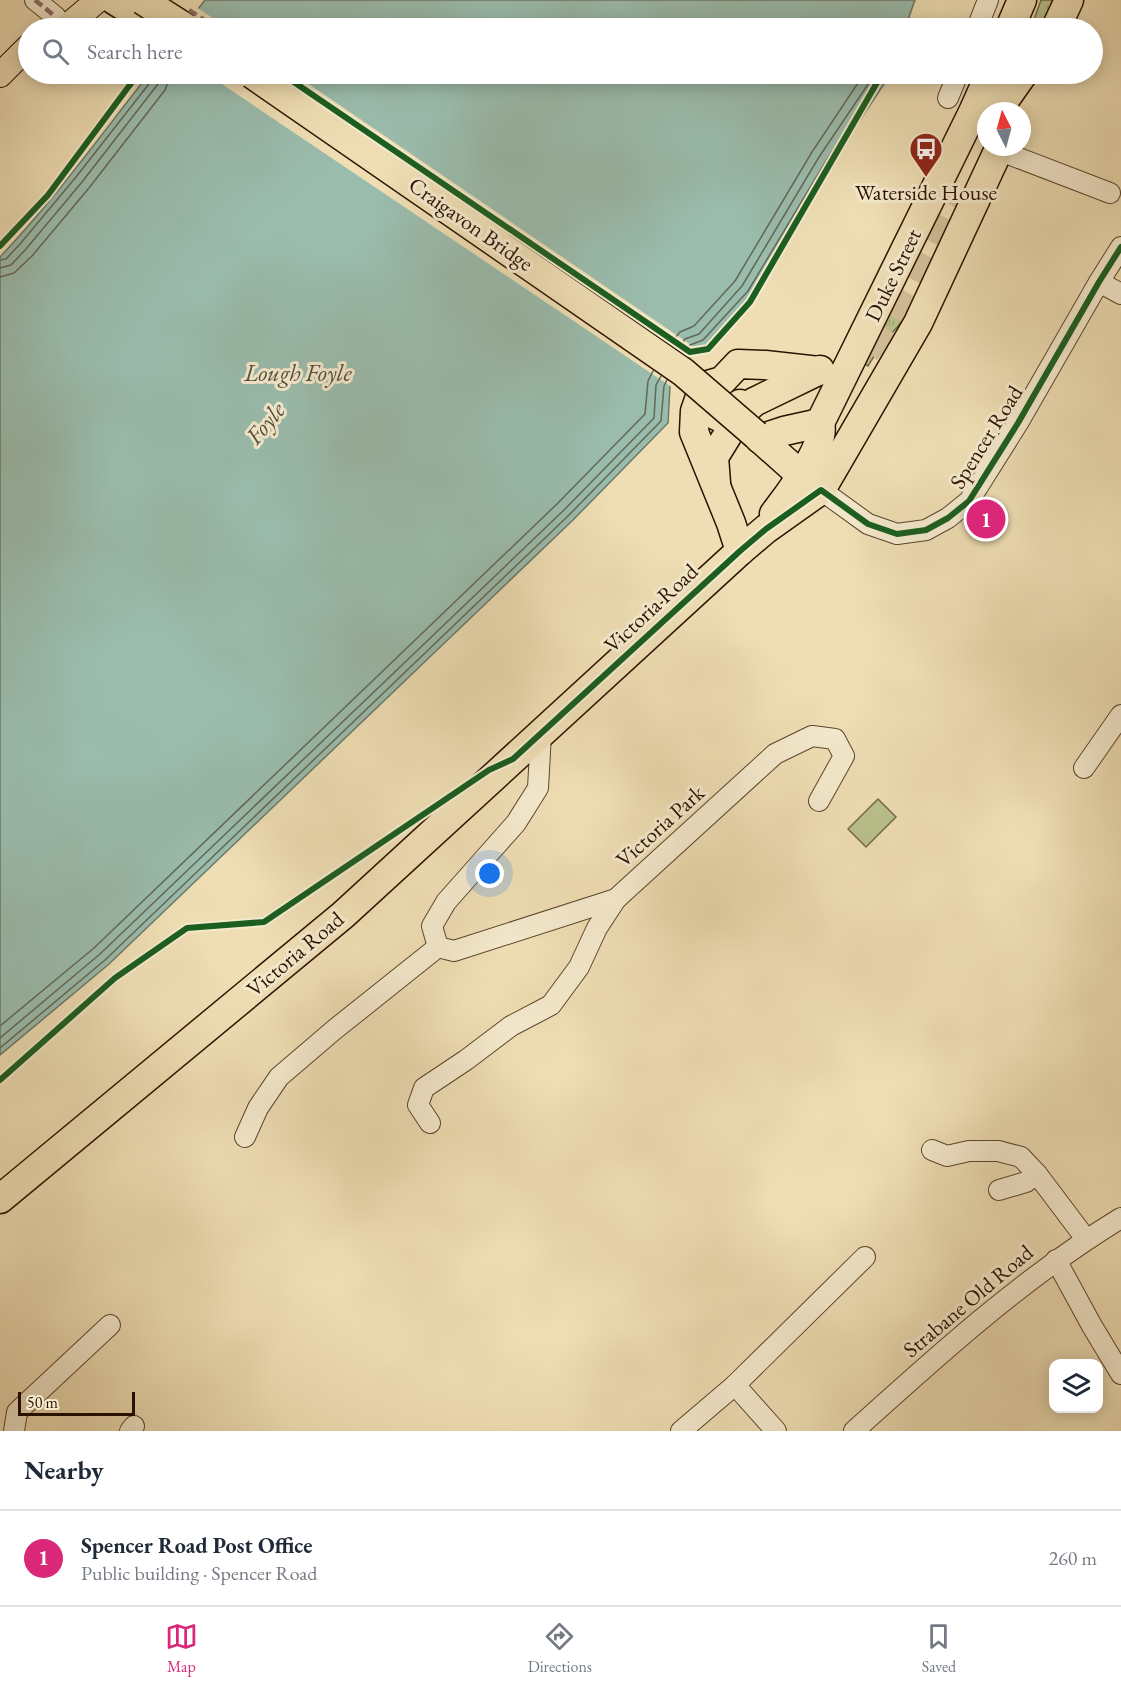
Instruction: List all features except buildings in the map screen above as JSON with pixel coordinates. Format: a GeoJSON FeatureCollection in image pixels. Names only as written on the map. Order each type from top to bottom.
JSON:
{"type":"FeatureCollection","features":[{"type":"Feature","properties":{"kind":"highway"},"geometry":{"type":"LineString","coordinates":[[1015,18],[1023,0]]}},
{"type":"Feature","properties":{"kind":"highway"},"geometry":{"type":"LineString","coordinates":[[1020,18],[1023,0]]}},
{"type":"Feature","properties":{"kind":"highway"},"geometry":{"type":"LineString","coordinates":[[114,2],[142,18]]}},
{"type":"Feature","properties":{"kind":"highway"},"geometry":{"type":"LineString","coordinates":[[114,2],[151,18]]}},
{"type":"Feature","properties":{"kind":"highway"},"geometry":{"type":"LineString","coordinates":[[114,2],[158,18]]}},
{"type":"Feature","properties":{"kind":"highway","name":"Craigavon Bridge"},"geometry":{"type":"LineString","coordinates":[[266,84],[683,372],[752,429],[811,483]]}},
{"type":"Feature","properties":{"kind":"highway","name":"Duke Street"},"geometry":{"type":"LineString","coordinates":[[811,483],[822,429],[820,423],[986,84]]}},
{"type":"Feature","properties":{"kind":"highway"},"geometry":{"type":"LineString","coordinates":[[995,102],[1002,84]]}},
{"type":"Feature","properties":{"kind":"highway"},"geometry":{"type":"LineString","coordinates":[[1003,102],[1016,84]]}},
{"type":"Feature","properties":{"kind":"highway"},"geometry":{"type":"LineString","coordinates":[[1021,102],[1030,84]]}},
{"type":"Feature","properties":{"kind":"highway"},"geometry":{"type":"LineString","coordinates":[[951,197],[983,156]]}},
{"type":"Feature","properties":{"kind":"highway","name":"Duke Street"},"geometry":{"type":"LineString","coordinates":[[811,483],[918,323],[989,156]]}},
{"type":"Feature","properties":{"kind":"highway"},"geometry":{"type":"LineString","coordinates":[[716,488],[714,457],[752,429],[754,402],[824,370],[738,364],[722,381]]}},
{"type":"Feature","properties":{"kind":"highway"},"geometry":{"type":"LineString","coordinates":[[752,429],[737,394],[722,381],[678,374],[698,402],[716,417],[752,429],[784,431],[820,423]]}},
{"type":"Feature","properties":{"kind":"highway"},"geometry":{"type":"LineString","coordinates":[[698,402],[694,432],[740,551]]}},
{"type":"Feature","properties":{"kind":"highway","name":"Victoria Road"},"geometry":{"type":"LineString","coordinates":[[0,1198],[343,915],[766,529],[774,514],[811,483]]}},
{"type":"Feature","properties":{"kind":"main road"},"geometry":{"type":"LineString","coordinates":[[73,18],[114,2]]}},
{"type":"Feature","properties":{"kind":"street"},"geometry":{"type":"LineString","coordinates":[[35,0],[49,18]]}},
{"type":"Feature","properties":{"kind":"street"},"geometry":{"type":"LineString","coordinates":[[981,18],[988,0]]}},
{"type":"Feature","properties":{"kind":"street"},"geometry":{"type":"LineString","coordinates":[[948,98],[954,84]]}},
{"type":"Feature","properties":{"kind":"street"},"geometry":{"type":"LineString","coordinates":[[1028,156],[1110,193]]}},
{"type":"Feature","properties":{"kind":"street","name":"Spencer Road"},"geometry":{"type":"LineString","coordinates":[[811,483],[868,524],[897,534],[926,530],[948,518],[969,501],[1018,423],[1121,247]]}},
{"type":"Feature","properties":{"kind":"street"},"geometry":{"type":"LineString","coordinates":[[1099,282],[1121,294]]}},
{"type":"Feature","properties":{"kind":"street"},"geometry":{"type":"LineString","coordinates":[[1084,768],[1121,715]]}},
{"type":"Feature","properties":{"kind":"street"},"geometry":{"type":"LineString","coordinates":[[245,1137],[258,1108],[279,1077],[438,947],[432,926],[446,902],[516,823],[538,788],[541,734]]}},
{"type":"Feature","properties":{"kind":"street","name":"Victoria Park"},"geometry":{"type":"LineString","coordinates":[[438,947],[454,951],[616,899],[775,754],[812,736],[835,739],[844,756],[819,801]]}},
{"type":"Feature","properties":{"kind":"street"},"geometry":{"type":"LineString","coordinates":[[430,1123],[418,1105],[424,1088],[511,1026],[551,1005],[579,967],[597,928],[616,899]]}},
{"type":"Feature","properties":{"kind":"street"},"geometry":{"type":"LineString","coordinates":[[932,1150],[947,1156],[969,1151],[998,1150],[1021,1157],[1037,1174],[1086,1239]]}},
{"type":"Feature","properties":{"kind":"street"},"geometry":{"type":"LineString","coordinates":[[999,1190],[1026,1182],[1037,1174]]}},
{"type":"Feature","properties":{"kind":"street","name":"Strabane Old Road"},"geometry":{"type":"LineString","coordinates":[[854,1431],[938,1356],[1056,1260],[1121,1218]]}},
{"type":"Feature","properties":{"kind":"street"},"geometry":{"type":"LineString","coordinates":[[681,1431],[735,1385],[865,1257]]}},
{"type":"Feature","properties":{"kind":"street"},"geometry":{"type":"LineString","coordinates":[[1056,1260],[1121,1374]]}},
{"type":"Feature","properties":{"kind":"street"},"geometry":{"type":"LineString","coordinates":[[14,1431],[17,1412],[110,1325]]}},
{"type":"Feature","properties":{"kind":"street"},"geometry":{"type":"LineString","coordinates":[[735,1385],[776,1431]]}},
{"type":"Feature","properties":{"kind":"green space"},"geometry":{"type":"Polygon","coordinates":[[[1041,0],[1056,0],[1047,18],[1035,18],[1041,0]]]}},
{"type":"Feature","properties":{"kind":"green space"},"geometry":{"type":"Polygon","coordinates":[[[891,302],[912,310],[879,348],[868,366],[863,363],[891,302]]]}},
{"type":"Feature","properties":{"kind":"green space"},"geometry":{"type":"Polygon","coordinates":[[[878,799],[896,817],[866,847],[848,829],[878,799]]]}},
{"type":"Feature","properties":{"kind":"water"},"geometry":{"type":"Polygon","coordinates":[[[205,0],[915,0],[909,18],[191,18],[205,0]]]}},
{"type":"Feature","properties":{"kind":"water","name":"Lough Foyle"},"geometry":{"type":"Polygon","coordinates":[[[141,84],[884,84],[831,164],[753,294],[706,346],[693,350],[670,386],[668,423],[574,519],[109,964],[0,1055],[0,257],[58,190],[141,84]]]}},
{"type":"Feature","properties":{"kind":"pier"},"geometry":{"type":"Polygon","coordinates":[[[196,7],[213,18],[188,18],[196,7]]]}},
{"type":"Feature","properties":{"kind":"pier"},"geometry":{"type":"Polygon","coordinates":[[[222,84],[309,84],[700,351],[695,352],[673,388],[222,84]]]}},
{"type":"Feature","properties":{"kind":"tunnel"},"geometry":{"type":"LineString","coordinates":[[867,350],[874,343],[951,197]]}},
{"type":"Feature","properties":{"kind":"marked path"},"geometry":{"type":"LineString","coordinates":[[35,0],[56,17]]}},
{"type":"Feature","properties":{"kind":"marked path"},"geometry":{"type":"LineString","coordinates":[[189,10],[201,18]]}},
{"type":"Feature","properties":{"kind":"cycle path"},"geometry":{"type":"LineString","coordinates":[[0,246],[48,195],[131,84]]}},
{"type":"Feature","properties":{"kind":"cycle path"},"geometry":{"type":"LineString","coordinates":[[297,84],[690,352],[708,349],[750,302],[876,84]]}},
{"type":"Feature","properties":{"kind":"cycle path"},"geometry":{"type":"LineString","coordinates":[[0,1080],[115,978],[187,928],[264,922],[489,770],[513,759],[740,551],[766,529],[821,490],[868,524],[897,534],[926,530],[948,518],[969,501],[1018,423],[1121,247]]}},
{"type":"Feature","properties":{"kind":"place","name":"Waterside House"},"geometry":{"type":"Point","coordinates":[926,178]}},
{"type":"Feature","properties":{"kind":"place","name":"Spencer Road Post Office"},"geometry":{"type":"Point","coordinates":[986,519]}},
{"type":"Feature","properties":{"kind":"water label","name":"Foyle"},"geometry":{"type":"Point","coordinates":[265,423]}}]}
